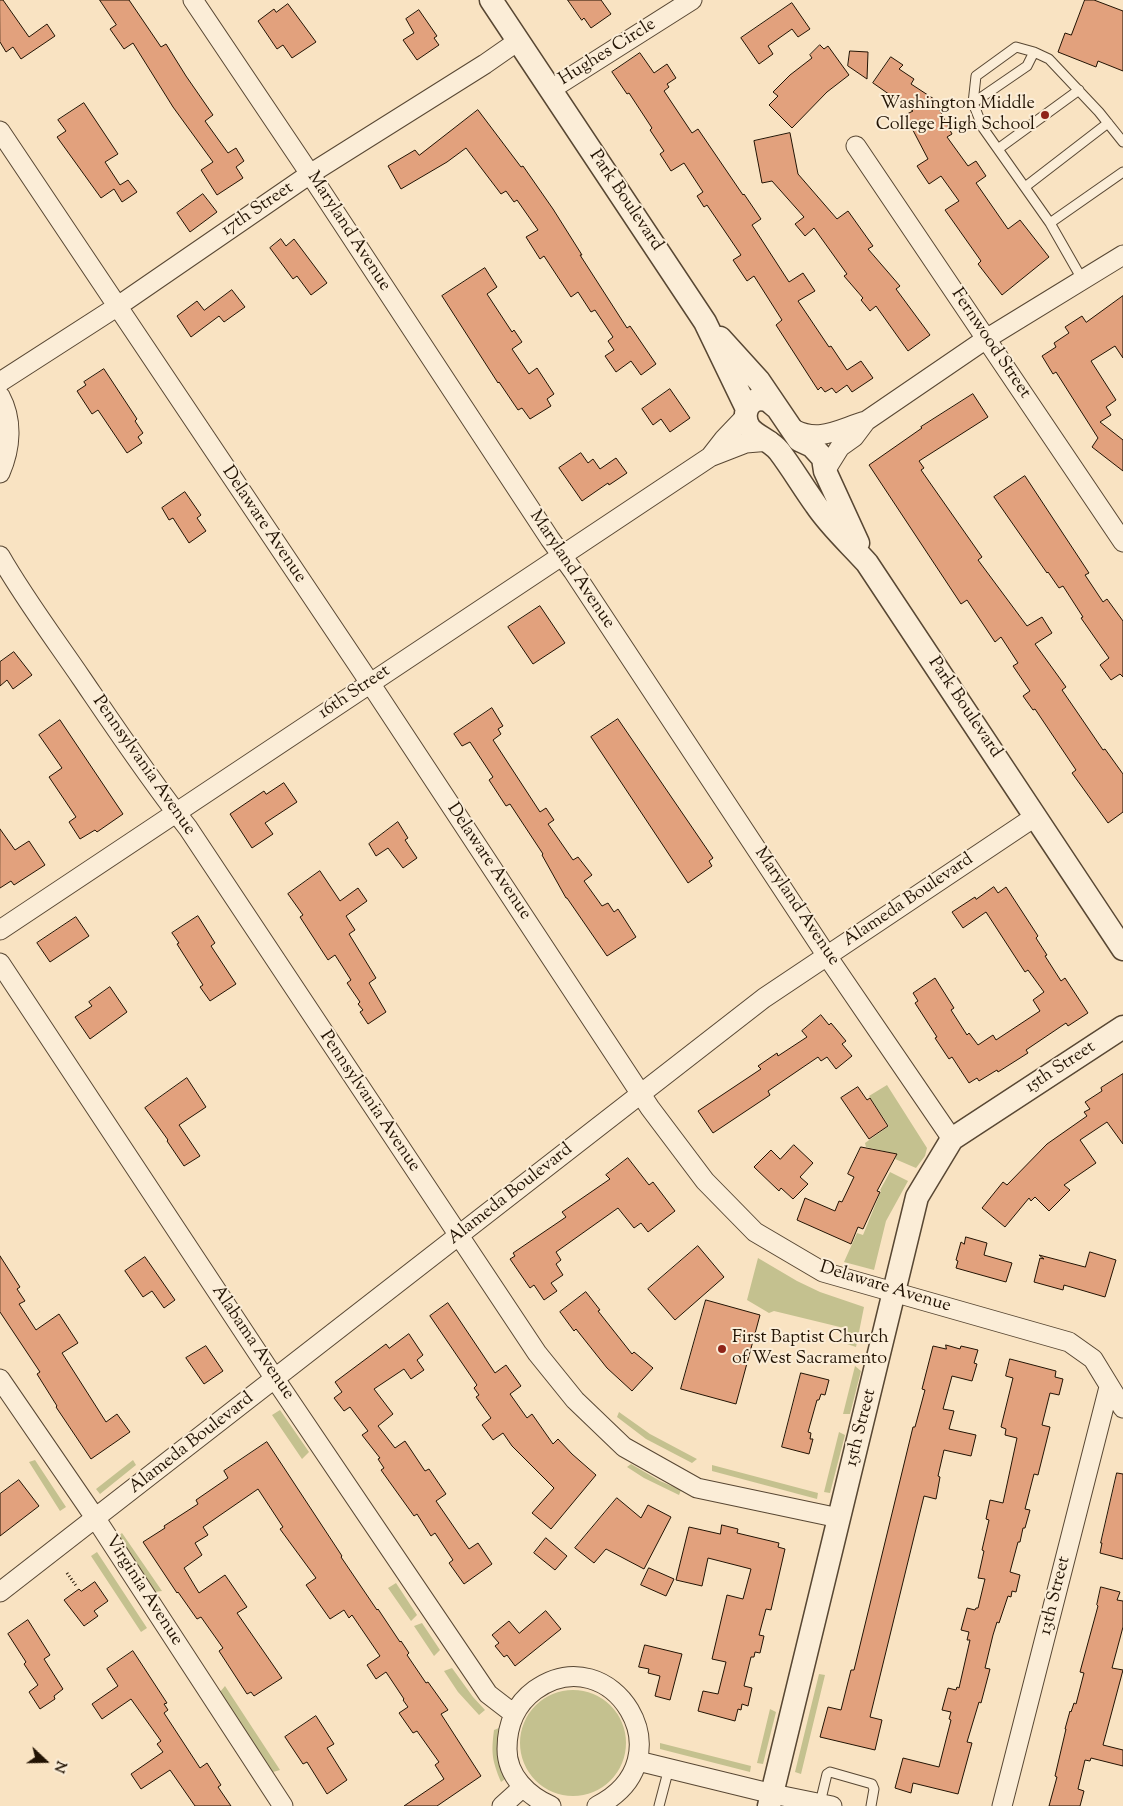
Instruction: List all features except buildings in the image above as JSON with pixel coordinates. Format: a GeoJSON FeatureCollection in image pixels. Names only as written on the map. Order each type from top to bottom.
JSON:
{"type":"FeatureCollection","features":[{"type":"Feature","properties":{"kind":"street","name":"Maryland Avenue"},"geometry":{"type":"LineString","coordinates":[[192,0],[310,174],[827,956],[952,1139]]}},
{"type":"Feature","properties":{"kind":"street","name":"Park Boulevard"},"geometry":{"type":"LineString","coordinates":[[491,0],[705,322],[746,413],[750,428],[759,436],[770,441],[796,474],[816,506],[867,563],[1123,950]]}},
{"type":"Feature","properties":{"kind":"street","name":"Hughes Circle"},"geometry":{"type":"LineString","coordinates":[[550,90],[692,0]]}},
{"type":"Feature","properties":{"kind":"street","name":"17th Street"},"geometry":{"type":"LineString","coordinates":[[0,382],[118,306],[310,174],[485,64],[518,41]]}},
{"type":"Feature","properties":{"kind":"street","name":"Delaware Avenue"},"geometry":{"type":"LineString","coordinates":[[0,131],[370,683],[642,1093],[650,1108],[705,1181],[755,1232],[823,1272],[1069,1342],[1093,1359],[1123,1408]]}},
{"type":"Feature","properties":{"kind":"street","name":"Fernwood Street"},"geometry":{"type":"LineString","coordinates":[[856,146],[1121,537]]}},
{"type":"Feature","properties":{"kind":"street"},"geometry":{"type":"LineString","coordinates":[[796,474],[806,479],[815,478],[825,471],[840,447],[854,437],[866,421],[986,339],[1123,255]]}},
{"type":"Feature","properties":{"kind":"street"},"geometry":{"type":"LineString","coordinates":[[705,322],[759,381],[799,440],[812,446],[823,458],[825,471],[867,563]]}},
{"type":"Feature","properties":{"kind":"street"},"geometry":{"type":"LineString","coordinates":[[0,396],[9,428],[6,458],[0,473]]}},
{"type":"Feature","properties":{"kind":"street"},"geometry":{"type":"LineString","coordinates":[[710,457],[746,413],[752,402],[767,400],[776,406]]}},
{"type":"Feature","properties":{"kind":"street"},"geometry":{"type":"LineString","coordinates":[[790,427],[809,435],[826,435],[866,421]]}},
{"type":"Feature","properties":{"kind":"street"},"geometry":{"type":"LineString","coordinates":[[710,457],[746,443],[770,441]]}},
{"type":"Feature","properties":{"kind":"street","name":"16th Street"},"geometry":{"type":"LineString","coordinates":[[0,930],[710,457]]}},
{"type":"Feature","properties":{"kind":"street","name":"Pennsylvania Avenue"},"geometry":{"type":"LineString","coordinates":[[0,556],[16,584],[198,844],[537,1353],[575,1400],[624,1447],[697,1488],[839,1518]]}},
{"type":"Feature","properties":{"kind":"street","name":"Alameda Boulevard"},"geometry":{"type":"LineString","coordinates":[[0,1592],[764,998],[1036,816]]}},
{"type":"Feature","properties":{"kind":"street","name":"Alabama Avenue"},"geometry":{"type":"LineString","coordinates":[[0,963],[275,1379],[488,1694],[514,1714]]}},
{"type":"Feature","properties":{"kind":"street","name":"15th Street"},"geometry":{"type":"LineString","coordinates":[[771,1800],[917,1197],[952,1139],[1123,1027]]}},
{"type":"Feature","properties":{"kind":"street","name":"Virginia Avenue"},"geometry":{"type":"LineString","coordinates":[[0,1379],[96,1519],[283,1806]]}},
{"type":"Feature","properties":{"kind":"street","name":"13th Street"},"geometry":{"type":"LineString","coordinates":[[1002,1806],[1109,1387]]}},
{"type":"Feature","properties":{"kind":"street"},"geometry":{"type":"LineString","coordinates":[[551,1806],[538,1801],[522,1787],[512,1771],[507,1752],[508,1732],[514,1714],[526,1696],[544,1684],[565,1678],[586,1678],[607,1686],[623,1700],[635,1718],[640,1740],[638,1761],[629,1780],[616,1795],[597,1806]]}},
{"type":"Feature","properties":{"kind":"street"},"geometry":{"type":"LineString","coordinates":[[638,1761],[669,1768],[771,1800],[826,1805]]}},
{"type":"Feature","properties":{"kind":"street"},"geometry":{"type":"LineString","coordinates":[[502,1806],[522,1787]]}},
{"type":"Feature","properties":{"kind":"lane"},"geometry":{"type":"LineString","coordinates":[[1082,279],[1050,223],[983,128],[973,103],[976,76],[1016,47],[1050,59],[1123,142]]}},
{"type":"Feature","properties":{"kind":"lane"},"geometry":{"type":"LineString","coordinates":[[973,103],[1027,66],[1034,52]]}},
{"type":"Feature","properties":{"kind":"lane"},"geometry":{"type":"LineString","coordinates":[[998,149],[1079,90]]}},
{"type":"Feature","properties":{"kind":"lane"},"geometry":{"type":"LineString","coordinates":[[1025,187],[1108,123]]}},
{"type":"Feature","properties":{"kind":"lane"},"geometry":{"type":"LineString","coordinates":[[1050,223],[1123,172]]}},
{"type":"Feature","properties":{"kind":"lane"},"geometry":{"type":"LineString","coordinates":[[659,1806],[669,1768]]}},
{"type":"Feature","properties":{"kind":"lane"},"geometry":{"type":"LineString","coordinates":[[826,1805],[827,1774],[830,1772],[872,1784],[874,1789],[871,1806]]}},
{"type":"Feature","properties":{"kind":"path"},"geometry":{"type":"LineString","coordinates":[[67,1573],[77,1587]]}},
{"type":"Feature","properties":{"kind":"shaded area"},"geometry":{"type":"Polygon","coordinates":[[[887,1085],[927,1148],[925,1156],[916,1168],[895,1159],[897,1154],[866,1147],[865,1143],[889,1126],[869,1096],[887,1085]]]}},
{"type":"Feature","properties":{"kind":"shaded area"},"geometry":{"type":"Polygon","coordinates":[[[890,1172],[908,1181],[886,1221],[874,1270],[844,1262],[857,1233],[863,1235],[880,1190],[890,1172]]]}},
{"type":"Feature","properties":{"kind":"shaded area"},"geometry":{"type":"Polygon","coordinates":[[[758,1258],[820,1292],[864,1307],[856,1347],[841,1342],[844,1328],[774,1311],[769,1313],[747,1300],[758,1258]]]}},
{"type":"Feature","properties":{"kind":"shaded area"},"geometry":{"type":"Polygon","coordinates":[[[855,1366],[861,1371],[850,1414],[843,1414],[855,1366]]]}},
{"type":"Feature","properties":{"kind":"shaded area"},"geometry":{"type":"Polygon","coordinates":[[[280,1410],[309,1452],[302,1459],[272,1415],[280,1410]]]}},
{"type":"Feature","properties":{"kind":"shaded area"},"geometry":{"type":"Polygon","coordinates":[[[619,1412],[650,1434],[697,1459],[692,1463],[646,1439],[617,1417],[619,1412]]]}},
{"type":"Feature","properties":{"kind":"shaded area"},"geometry":{"type":"Polygon","coordinates":[[[839,1432],[845,1435],[830,1493],[824,1492],[839,1432]]]}},
{"type":"Feature","properties":{"kind":"shaded area"},"geometry":{"type":"Polygon","coordinates":[[[35,1460],[66,1507],[60,1511],[29,1462],[35,1460]]]}},
{"type":"Feature","properties":{"kind":"shaded area"},"geometry":{"type":"Polygon","coordinates":[[[133,1460],[136,1465],[100,1494],[96,1489],[133,1460]]]}},
{"type":"Feature","properties":{"kind":"shaded area"},"geometry":{"type":"Polygon","coordinates":[[[631,1464],[660,1481],[681,1490],[679,1495],[644,1478],[627,1467],[631,1464]]]}},
{"type":"Feature","properties":{"kind":"shaded area"},"geometry":{"type":"Polygon","coordinates":[[[712,1465],[818,1493],[817,1499],[712,1471],[712,1465]]]}},
{"type":"Feature","properties":{"kind":"shaded area"},"geometry":{"type":"Polygon","coordinates":[[[122,1533],[162,1591],[154,1592],[117,1537],[122,1533]]]}},
{"type":"Feature","properties":{"kind":"shaded area"},"geometry":{"type":"Polygon","coordinates":[[[97,1552],[147,1628],[141,1632],[91,1556],[97,1552]]]}},
{"type":"Feature","properties":{"kind":"shaded area"},"geometry":{"type":"Polygon","coordinates":[[[396,1583],[417,1615],[411,1621],[388,1588],[396,1583]]]}},
{"type":"Feature","properties":{"kind":"shaded area"},"geometry":{"type":"Polygon","coordinates":[[[422,1623],[440,1650],[434,1656],[414,1626],[422,1623]]]}},
{"type":"Feature","properties":{"kind":"shaded area"},"geometry":{"type":"Polygon","coordinates":[[[452,1668],[485,1710],[479,1715],[458,1692],[444,1671],[452,1668]]]}},
{"type":"Feature","properties":{"kind":"shaded area"},"geometry":{"type":"Polygon","coordinates":[[[819,1674],[825,1675],[801,1774],[795,1772],[819,1674]]]}},
{"type":"Feature","properties":{"kind":"shaded area"},"geometry":{"type":"Polygon","coordinates":[[[225,1686],[280,1770],[273,1772],[220,1692],[225,1686]]]}},
{"type":"Feature","properties":{"kind":"shaded area"},"geometry":{"type":"Polygon","coordinates":[[[573,1690],[593,1694],[611,1705],[622,1723],[626,1743],[622,1763],[611,1781],[593,1792],[573,1796],[553,1792],[535,1781],[524,1763],[520,1743],[524,1723],[535,1705],[553,1694],[573,1690]]]}},
{"type":"Feature","properties":{"kind":"shaded area"},"geometry":{"type":"Polygon","coordinates":[[[770,1709],[776,1712],[763,1764],[757,1763],[770,1709]]]}},
{"type":"Feature","properties":{"kind":"shaded area"},"geometry":{"type":"Polygon","coordinates":[[[499,1728],[498,1752],[505,1779],[501,1782],[494,1762],[493,1751],[494,1730],[499,1728]]]}},
{"type":"Feature","properties":{"kind":"shaded area"},"geometry":{"type":"Polygon","coordinates":[[[660,1743],[751,1766],[750,1772],[660,1749],[660,1743]]]}},
{"type":"Feature","properties":{"kind":"place","name":"Washington Middle College High School"},"geometry":{"type":"Point","coordinates":[1045,115]}},
{"type":"Feature","properties":{"kind":"place","name":"First Baptist Church of West Sacramento"},"geometry":{"type":"Point","coordinates":[722,1349]}}]}
